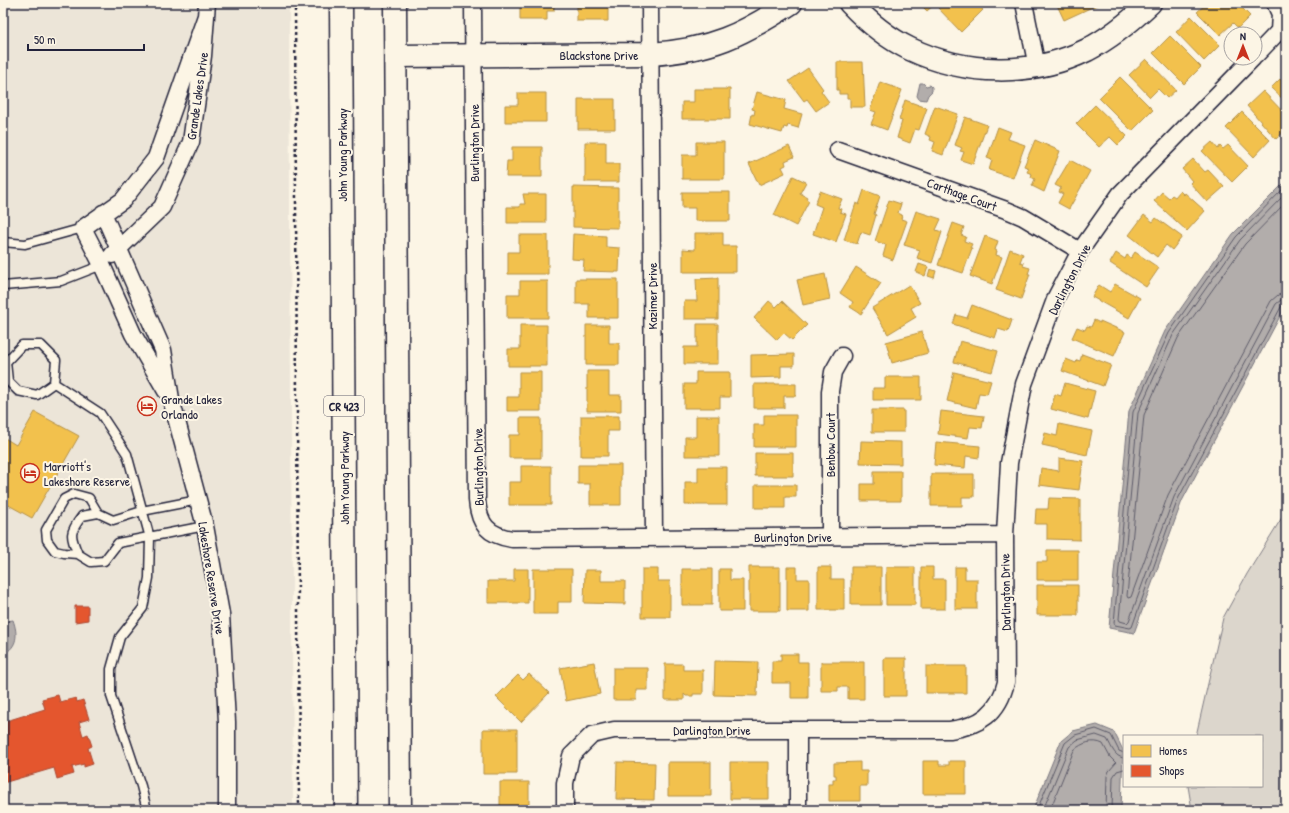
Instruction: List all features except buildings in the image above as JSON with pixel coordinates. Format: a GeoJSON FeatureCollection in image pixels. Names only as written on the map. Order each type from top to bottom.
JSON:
{"type":"FeatureCollection","features":[{"type":"Feature","properties":{"kind":"main road","name":"John Young Parkway"},"geometry":{"type":"LineString","coordinates":[[341,3],[346,810]]}},
{"type":"Feature","properties":{"kind":"main road"},"geometry":{"type":"LineString","coordinates":[[395,3],[400,810]]}},
{"type":"Feature","properties":{"kind":"main road","name":"Blackstone Drive"},"geometry":{"type":"LineString","coordinates":[[396,56],[651,54],[680,52],[708,46],[722,41],[752,27],[792,3]]}},
{"type":"Feature","properties":{"kind":"main road"},"geometry":{"type":"LineString","coordinates":[[850,3],[870,22],[895,41],[910,49],[941,61],[974,68],[990,69],[1021,69],[1037,67],[1063,60],[1087,50],[1122,28],[1150,3]]}},
{"type":"Feature","properties":{"kind":"street","name":"Burlington Drive"},"geometry":{"type":"LineString","coordinates":[[473,3],[477,492],[479,515],[482,523],[498,536],[512,539],[1005,536]]}},
{"type":"Feature","properties":{"kind":"street","name":"Kazimer Drive"},"geometry":{"type":"LineString","coordinates":[[650,3],[654,538]]}},
{"type":"Feature","properties":{"kind":"street"},"geometry":{"type":"LineString","coordinates":[[1024,3],[1037,67]]}},
{"type":"Feature","properties":{"kind":"street"},"geometry":{"type":"LineString","coordinates":[[1263,48],[1279,31],[1280,14],[1275,3]]}},
{"type":"Feature","properties":{"kind":"street","name":"Grande Lakes Drive"},"geometry":{"type":"LineString","coordinates":[[83,228],[123,200],[156,158],[207,9]]}},
{"type":"Feature","properties":{"kind":"street","name":"Grande Lakes Drive"},"geometry":{"type":"LineString","coordinates":[[102,265],[162,207],[192,142],[203,56],[207,9]]}},
{"type":"Feature","properties":{"kind":"street","name":"Darlington Drive"},"geometry":{"type":"LineString","coordinates":[[565,810],[565,783],[571,756],[592,735],[614,730],[950,730],[972,725],[984,719],[991,713],[1001,698],[1006,682],[1005,536],[1010,463],[1024,384],[1056,297],[1080,251],[1120,194],[1245,66]]}},
{"type":"Feature","properties":{"kind":"street","name":"Carthage Court"},"geometry":{"type":"LineString","coordinates":[[838,150],[1009,211],[1023,217],[1080,251]]}},
{"type":"Feature","properties":{"kind":"street","name":"Lakeshore Reserve Drive"},"geometry":{"type":"LineString","coordinates":[[104,214],[163,350],[171,399],[205,526],[221,614],[227,722],[227,810]]}},
{"type":"Feature","properties":{"kind":"street","name":"Lakeshore Reserve Drive"},"geometry":{"type":"LineString","coordinates":[[83,228],[102,265],[133,334],[171,399]]}},
{"type":"Feature","properties":{"kind":"street","name":"Benbow Court"},"geometry":{"type":"LineString","coordinates":[[830,536],[830,391],[833,372],[842,356]]}},
{"type":"Feature","properties":{"kind":"street"},"geometry":{"type":"LineString","coordinates":[[798,730],[798,810]]}},
{"type":"Feature","properties":{"kind":"lane"},"geometry":{"type":"LineString","coordinates":[[3,242],[25,244],[83,228]]}},
{"type":"Feature","properties":{"kind":"lane"},"geometry":{"type":"LineString","coordinates":[[3,286],[61,281],[102,265]]}},
{"type":"Feature","properties":{"kind":"lane"},"geometry":{"type":"LineString","coordinates":[[22,345],[41,345],[56,360],[54,383],[38,395],[18,391],[8,381],[6,362],[22,345]]}},
{"type":"Feature","properties":{"kind":"lane"},"geometry":{"type":"LineString","coordinates":[[54,383],[100,413],[127,454],[150,538],[149,578],[143,608],[120,637],[111,669],[111,696],[141,786],[147,810]]}},
{"type":"Feature","properties":{"kind":"lane"},"geometry":{"type":"LineString","coordinates":[[198,500],[142,511],[113,520],[98,513],[89,498],[74,494],[64,498],[46,530],[47,540],[55,551],[78,554],[91,562],[104,561],[118,543],[150,538],[205,526]]}},
{"type":"Feature","properties":{"kind":"lane"},"geometry":{"type":"LineString","coordinates":[[78,554],[72,538],[72,528],[82,516],[98,513]]}},
{"type":"Feature","properties":{"kind":"path"},"geometry":{"type":"LineString","coordinates":[[295,3],[299,810]]}},
{"type":"Feature","properties":{"kind":"shaded area","name":"Grande Lakes Orlando"},"geometry":{"type":"Polygon","coordinates":[[[3,3],[289,3],[293,810],[3,810],[3,3]]]}},
{"type":"Feature","properties":{"kind":"shaded area"},"geometry":{"type":"Polygon","coordinates":[[[1286,511],[1286,807],[1280,810],[1192,810],[1188,787],[1263,787],[1263,735],[1196,735],[1223,618],[1247,574],[1286,511]]]}},
{"type":"Feature","properties":{"kind":"water"},"geometry":{"type":"Polygon","coordinates":[[[920,83],[923,83],[926,86],[930,85],[932,87],[932,91],[926,100],[919,99],[917,96],[920,83]]]}},
{"type":"Feature","properties":{"kind":"water"},"geometry":{"type":"Polygon","coordinates":[[[1286,181],[1286,305],[1182,501],[1134,633],[1109,628],[1129,411],[1165,331],[1233,234],[1286,181]]]}},
{"type":"Feature","properties":{"kind":"water"},"geometry":{"type":"Polygon","coordinates":[[[13,620],[16,630],[16,640],[12,648],[3,654],[3,622],[13,620]]]}},
{"type":"Feature","properties":{"kind":"water"},"geometry":{"type":"Polygon","coordinates":[[[1097,725],[1114,732],[1123,750],[1121,810],[1033,810],[1061,741],[1073,731],[1097,725]]]}},
{"type":"Feature","properties":{"kind":"place","name":"Grande Lakes Orlando"},"geometry":{"type":"Point","coordinates":[147,406]}},
{"type":"Feature","properties":{"kind":"place","name":"Marriott's Lakeshore Reserve"},"geometry":{"type":"Point","coordinates":[30,473]}}]}
